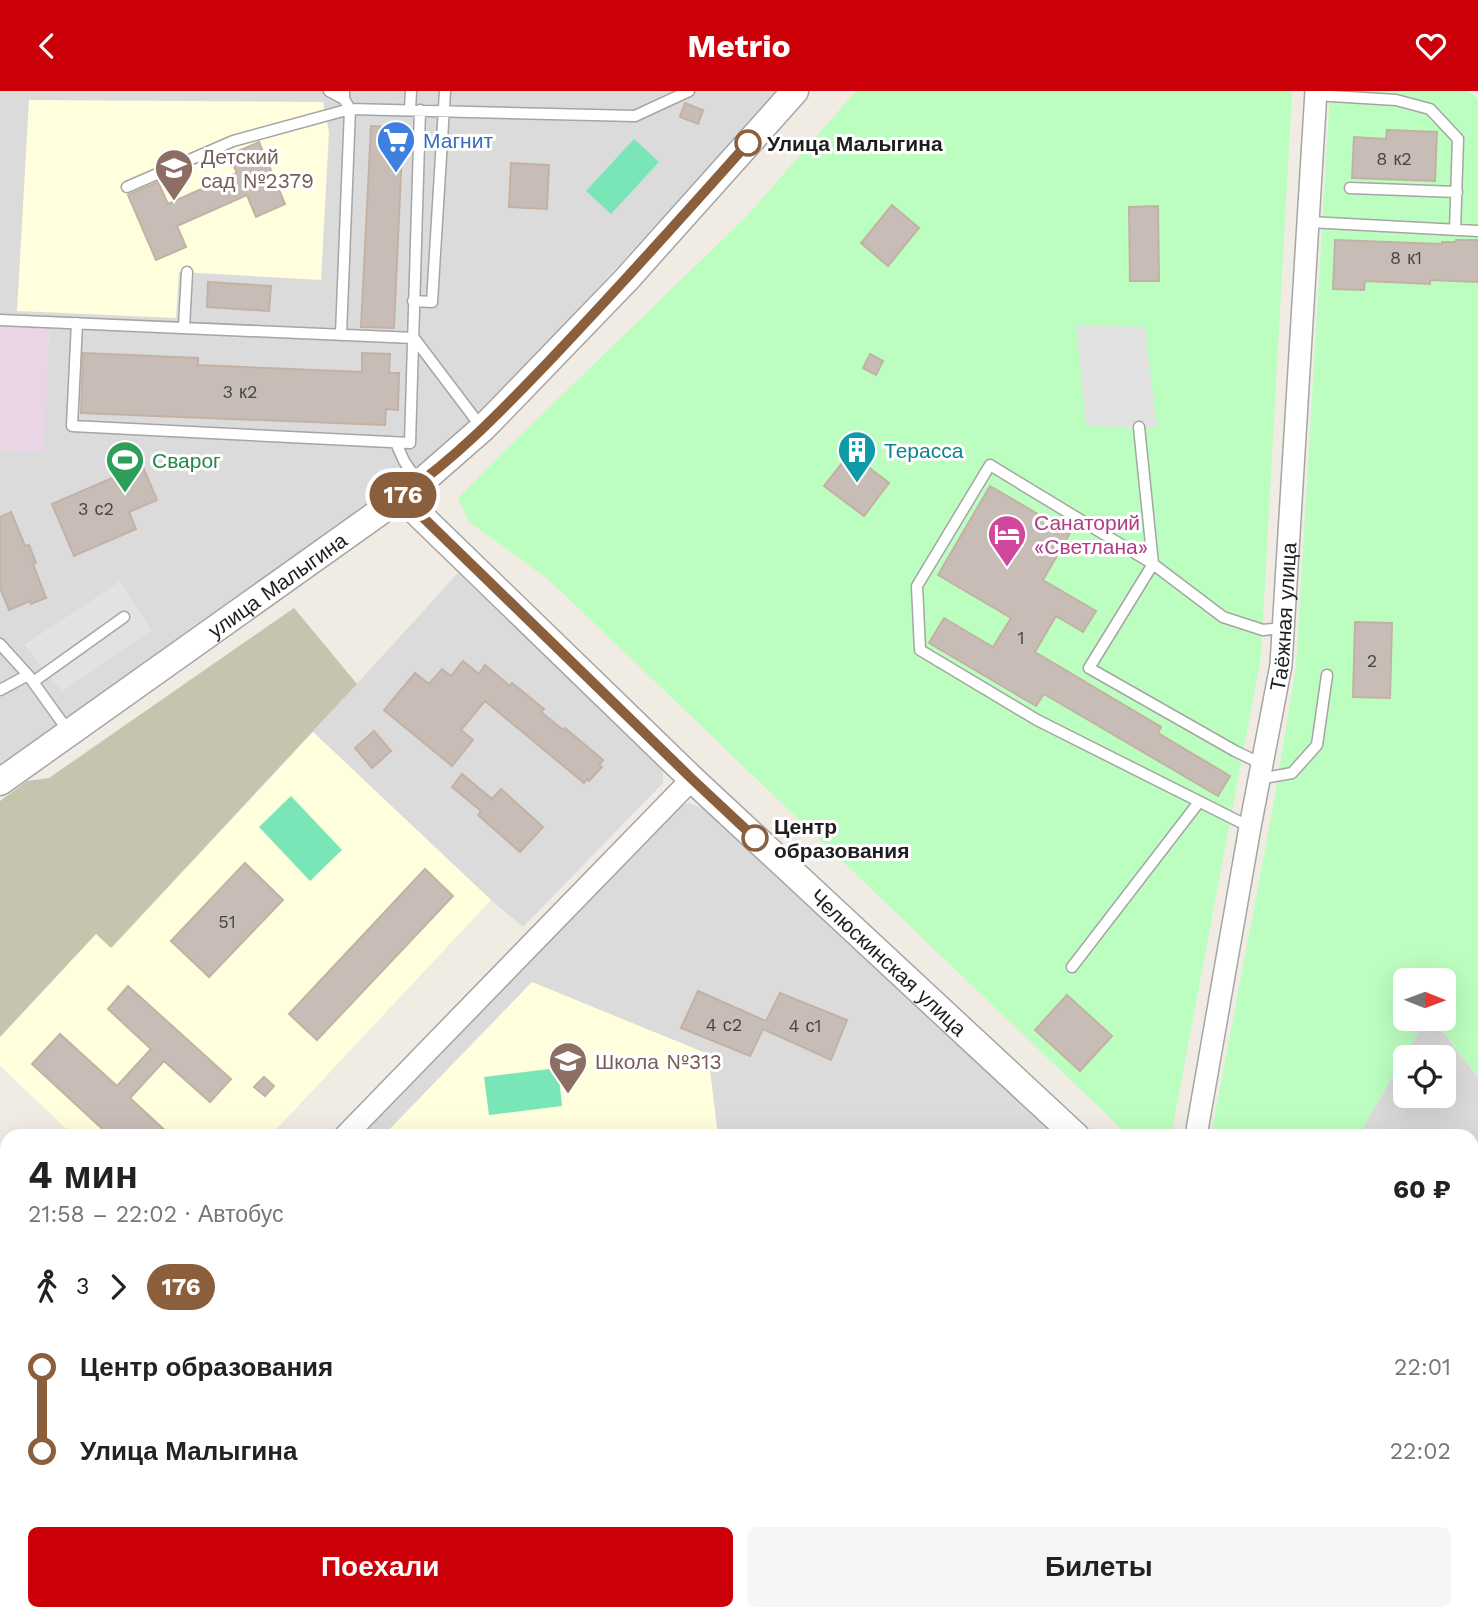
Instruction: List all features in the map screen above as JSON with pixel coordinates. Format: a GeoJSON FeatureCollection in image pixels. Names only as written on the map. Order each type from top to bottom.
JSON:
{"type":"FeatureCollection","features":[{"type":"Feature","properties":{"kind":"street","name":"улица Малыгина"},"geometry":{"type":"LineString","coordinates":[[0,782],[410,490],[483,428],[626,279],[795,91]]}},
{"type":"Feature","properties":{"kind":"street","name":"Таёжная улица"},"geometry":{"type":"LineString","coordinates":[[1197,1129],[1281,665],[1315,93]]}},
{"type":"Feature","properties":{"kind":"street","name":"Челюскинская улица"},"geometry":{"type":"LineString","coordinates":[[410,490],[692,779],[1063,1129]]}},
{"type":"Feature","properties":{"kind":"street"},"geometry":{"type":"LineString","coordinates":[[352,1129],[692,779]]}},
{"type":"Feature","properties":{"kind":"lane"},"geometry":{"type":"LineString","coordinates":[[329,91],[346,100],[415,110],[635,116],[689,91]]}},
{"type":"Feature","properties":{"kind":"lane"},"geometry":{"type":"LineString","coordinates":[[77,323],[72,426],[410,443],[414,338],[415,110],[411,91]]}},
{"type":"Feature","properties":{"kind":"lane"},"geometry":{"type":"LineString","coordinates":[[414,302],[432,302],[445,91]]}},
{"type":"Feature","properties":{"kind":"lane"},"geometry":{"type":"LineString","coordinates":[[1315,93],[1396,100],[1430,109],[1458,139],[1455,230]]}},
{"type":"Feature","properties":{"kind":"lane"},"geometry":{"type":"LineString","coordinates":[[127,187],[233,141],[346,100]]}},
{"type":"Feature","properties":{"kind":"lane"},"geometry":{"type":"LineString","coordinates":[[341,334],[346,100]]}},
{"type":"Feature","properties":{"kind":"lane"},"geometry":{"type":"LineString","coordinates":[[1350,188],[1457,192]]}},
{"type":"Feature","properties":{"kind":"lane"},"geometry":{"type":"LineString","coordinates":[[1309,222],[1478,231]]}},
{"type":"Feature","properties":{"kind":"lane"},"geometry":{"type":"LineString","coordinates":[[184,327],[187,272]]}},
{"type":"Feature","properties":{"kind":"lane"},"geometry":{"type":"LineString","coordinates":[[0,320],[414,338],[483,428]]}},
{"type":"Feature","properties":{"kind":"lane"},"geometry":{"type":"LineString","coordinates":[[1139,428],[1153,564],[1089,668],[1235,751],[1261,771],[1292,773],[1317,745],[1327,675]]}},
{"type":"Feature","properties":{"kind":"lane"},"geometry":{"type":"LineString","coordinates":[[396,443],[404,461],[410,490]]}},
{"type":"Feature","properties":{"kind":"lane"},"geometry":{"type":"LineString","coordinates":[[1250,827],[1037,720],[920,650],[917,586],[990,465],[1153,564],[1223,617],[1263,631],[1283,628]]}},
{"type":"Feature","properties":{"kind":"lane"},"geometry":{"type":"LineString","coordinates":[[0,690],[31,678],[124,617]]}},
{"type":"Feature","properties":{"kind":"lane"},"geometry":{"type":"LineString","coordinates":[[0,644],[31,678],[69,731]]}},
{"type":"Feature","properties":{"kind":"lane"},"geometry":{"type":"LineString","coordinates":[[1072,967],[1199,802]]}},
{"type":"Feature","properties":{"kind":"shaded area"},"geometry":{"type":"Polygon","coordinates":[[[0,91],[779,91],[492,403],[408,477],[0,767],[0,450],[43,452],[49,330],[0,327],[0,91]],[[120,582],[25,645],[62,691],[151,631],[120,582]]]}},
{"type":"Feature","properties":{"kind":"shaded area","name":"Детский сад №2379"},"geometry":{"type":"Polygon","coordinates":[[[29,100],[323,102],[329,132],[321,280],[179,272],[176,318],[17,311],[29,100]]]}},
{"type":"Feature","properties":{"kind":"shaded area"},"geometry":{"type":"Polygon","coordinates":[[[1076,325],[1145,327],[1157,428],[1086,426],[1076,325]]]}},
{"type":"Feature","properties":{"kind":"shaded area"},"geometry":{"type":"Polygon","coordinates":[[[0,327],[49,330],[44,452],[0,450],[0,327]]]}},
{"type":"Feature","properties":{"kind":"shaded area"},"geometry":{"type":"Polygon","coordinates":[[[458,573],[663,765],[663,783],[523,927],[313,732],[458,573]]]}},
{"type":"Feature","properties":{"kind":"shaded area"},"geometry":{"type":"Polygon","coordinates":[[[119,582],[151,631],[62,691],[25,646],[119,582]]]}},
{"type":"Feature","properties":{"kind":"shaded area"},"geometry":{"type":"Polygon","coordinates":[[[294,608],[357,684],[111,948],[96,934],[0,1037],[0,801],[27,781],[49,778],[294,608]]]}},
{"type":"Feature","properties":{"kind":"shaded area"},"geometry":{"type":"Polygon","coordinates":[[[313,732],[491,900],[277,1129],[67,1129],[0,1066],[0,1037],[96,934],[112,948],[313,732]]]}},
{"type":"Feature","properties":{"kind":"shaded area"},"geometry":{"type":"Polygon","coordinates":[[[689,803],[712,812],[1048,1129],[363,1129],[665,812],[689,803]]]}},
{"type":"Feature","properties":{"kind":"shaded area","name":"Школа №313"},"geometry":{"type":"Polygon","coordinates":[[[532,982],[708,1054],[717,1129],[390,1129],[532,982]]]}},
{"type":"Feature","properties":{"kind":"shaded area"},"geometry":{"type":"Polygon","coordinates":[[[1419,1031],[1442,1031],[1453,1045],[1411,1045],[1419,1031]]]}},
{"type":"Feature","properties":{"kind":"shaded area"},"geometry":{"type":"Polygon","coordinates":[[[1456,1049],[1478,1078],[1478,1129],[1362,1129],[1393,1076],[1393,1108],[1456,1108],[1456,1049]]]}},
{"type":"Feature","properties":{"kind":"green space"},"geometry":{"type":"Polygon","coordinates":[[[856,91],[1292,91],[1261,657],[1172,1129],[1122,1129],[548,579],[469,522],[458,498],[747,216],[856,91]]]}},
{"type":"Feature","properties":{"kind":"green space"},"geometry":{"type":"Polygon","coordinates":[[[1330,91],[1467,91],[1478,99],[1478,1077],[1456,1045],[1442,1031],[1456,1031],[1456,968],[1393,968],[1393,1031],[1419,1031],[1411,1045],[1393,1045],[1393,1076],[1362,1129],[1212,1129],[1273,807],[1296,667],[1330,91]]]}},
{"type":"Feature","properties":{"kind":"green space"},"geometry":{"type":"Polygon","coordinates":[[[634,139],[659,162],[611,214],[586,191],[634,139]]]}},
{"type":"Feature","properties":{"kind":"green space"},"geometry":{"type":"Polygon","coordinates":[[[291,796],[342,850],[310,881],[259,827],[291,796]]]}},
{"type":"Feature","properties":{"kind":"green space"},"geometry":{"type":"Polygon","coordinates":[[[558,1068],[562,1106],[489,1115],[484,1077],[558,1068]]]}},
{"type":"Feature","properties":{"kind":"building"},"geometry":{"type":"Polygon","coordinates":[[[685,103],[703,110],[698,124],[680,117],[685,103]]]}},
{"type":"Feature","properties":{"kind":"building"},"geometry":{"type":"Polygon","coordinates":[[[371,126],[403,128],[394,328],[361,327],[371,126]]]}},
{"type":"Feature","properties":{"kind":"building"},"geometry":{"type":"Polygon","coordinates":[[[1387,130],[1437,132],[1435,181],[1352,178],[1354,137],[1386,139],[1387,130]]]}},
{"type":"Feature","properties":{"kind":"building"},"geometry":{"type":"Polygon","coordinates":[[[259,142],[285,204],[256,217],[247,195],[177,226],[186,247],[156,260],[128,195],[158,182],[168,204],[237,173],[229,155],[259,142]]]}},
{"type":"Feature","properties":{"kind":"building"},"geometry":{"type":"Polygon","coordinates":[[[511,163],[549,165],[547,209],[509,207],[511,163]]]}},
{"type":"Feature","properties":{"kind":"building"},"geometry":{"type":"Polygon","coordinates":[[[892,205],[919,228],[888,266],[861,243],[892,205]]]}},
{"type":"Feature","properties":{"kind":"building"},"geometry":{"type":"Polygon","coordinates":[[[1158,206],[1159,281],[1130,281],[1129,207],[1158,206]]]}},
{"type":"Feature","properties":{"kind":"building"},"geometry":{"type":"Polygon","coordinates":[[[1335,240],[1442,244],[1456,240],[1478,240],[1478,282],[1430,280],[1430,284],[1365,281],[1364,290],[1333,289],[1335,240]]]}},
{"type":"Feature","properties":{"kind":"building"},"geometry":{"type":"Polygon","coordinates":[[[208,282],[271,286],[269,311],[207,307],[208,282]]]}},
{"type":"Feature","properties":{"kind":"building"},"geometry":{"type":"Polygon","coordinates":[[[83,353],[198,358],[198,365],[362,372],[362,353],[390,354],[389,373],[399,373],[398,410],[386,409],[385,425],[81,413],[83,353]]]}},
{"type":"Feature","properties":{"kind":"building"},"geometry":{"type":"Polygon","coordinates":[[[870,354],[883,361],[876,375],[863,368],[870,354]]]}},
{"type":"Feature","properties":{"kind":"building","name":"Терасса"},"geometry":{"type":"Polygon","coordinates":[[[850,453],[889,483],[864,516],[824,486],[850,453]]]}},
{"type":"Feature","properties":{"kind":"building"},"geometry":{"type":"Polygon","coordinates":[[[142,465],[157,500],[129,512],[136,529],[74,556],[52,504],[142,465]]]}},
{"type":"Feature","properties":{"kind":"building"},"geometry":{"type":"Polygon","coordinates":[[[990,486],[1070,533],[1043,580],[1096,611],[1083,632],[1056,616],[1035,652],[1161,727],[1158,733],[1230,776],[1218,796],[1044,694],[1036,706],[929,643],[944,618],[993,647],[1011,618],[938,575],[990,486]]]}},
{"type":"Feature","properties":{"kind":"building"},"geometry":{"type":"Polygon","coordinates":[[[11,512],[25,546],[29,545],[46,598],[9,610],[0,588],[0,517],[11,512]]]}},
{"type":"Feature","properties":{"kind":"building"},"geometry":{"type":"Polygon","coordinates":[[[1355,622],[1392,623],[1390,698],[1353,697],[1355,622]]]}},
{"type":"Feature","properties":{"kind":"building"},"geometry":{"type":"Polygon","coordinates":[[[463,661],[479,674],[485,665],[510,686],[512,683],[544,709],[541,712],[603,760],[599,765],[602,767],[584,783],[485,701],[461,730],[473,740],[452,766],[384,710],[415,673],[429,684],[442,669],[451,676],[463,661]]]}},
{"type":"Feature","properties":{"kind":"building"},"geometry":{"type":"Polygon","coordinates":[[[374,731],[391,751],[372,768],[355,748],[374,731]]]}},
{"type":"Feature","properties":{"kind":"building"},"geometry":{"type":"Polygon","coordinates":[[[462,774],[492,799],[501,789],[543,827],[520,852],[478,815],[481,811],[452,787],[462,774]]]}},
{"type":"Feature","properties":{"kind":"building"},"geometry":{"type":"Polygon","coordinates":[[[245,863],[283,900],[209,977],[171,941],[245,863]]]}},
{"type":"Feature","properties":{"kind":"building"},"geometry":{"type":"Polygon","coordinates":[[[425,869],[453,896],[317,1040],[289,1014],[425,869]]]}},
{"type":"Feature","properties":{"kind":"building"},"geometry":{"type":"Polygon","coordinates":[[[128,986],[231,1079],[210,1102],[164,1061],[130,1098],[163,1129],[102,1129],[32,1064],[60,1034],[117,1086],[151,1049],[108,1009],[128,986]]]}},
{"type":"Feature","properties":{"kind":"building"},"geometry":{"type":"Polygon","coordinates":[[[698,991],[766,1021],[780,993],[847,1020],[831,1060],[763,1029],[750,1056],[681,1028],[698,991]]]}},
{"type":"Feature","properties":{"kind":"building"},"geometry":{"type":"Polygon","coordinates":[[[1067,995],[1112,1036],[1080,1071],[1035,1030],[1067,995]]]}},
{"type":"Feature","properties":{"kind":"building"},"geometry":{"type":"Polygon","coordinates":[[[264,1077],[274,1086],[265,1096],[254,1087],[264,1077]]]}},
{"type":"Feature","properties":{"kind":"bus line","name":"176"},"geometry":{"type":"LineString","coordinates":[[748,143],[626,279],[519,392],[483,428],[419,484],[401,496],[755,838]]}},
{"type":"Feature","properties":{"kind":"place","name":"Улица Малыгина"},"geometry":{"type":"Point","coordinates":[748,143]}},
{"type":"Feature","properties":{"kind":"place","name":"Магнит"},"geometry":{"type":"Point","coordinates":[396,174]}},
{"type":"Feature","properties":{"kind":"place","name":"Детский сад №2379"},"geometry":{"type":"Point","coordinates":[174,202]}},
{"type":"Feature","properties":{"kind":"place","name":"Терасса"},"geometry":{"type":"Point","coordinates":[857,484]}},
{"type":"Feature","properties":{"kind":"place","name":"Сварог"},"geometry":{"type":"Point","coordinates":[125,494]}},
{"type":"Feature","properties":{"kind":"place","name":"Санаторий «Светлана»"},"geometry":{"type":"Point","coordinates":[1007,568]}},
{"type":"Feature","properties":{"kind":"place","name":"Центр образования"},"geometry":{"type":"Point","coordinates":[755,838]}},
{"type":"Feature","properties":{"kind":"place","name":"Школа №313"},"geometry":{"type":"Point","coordinates":[568,1095]}}]}
